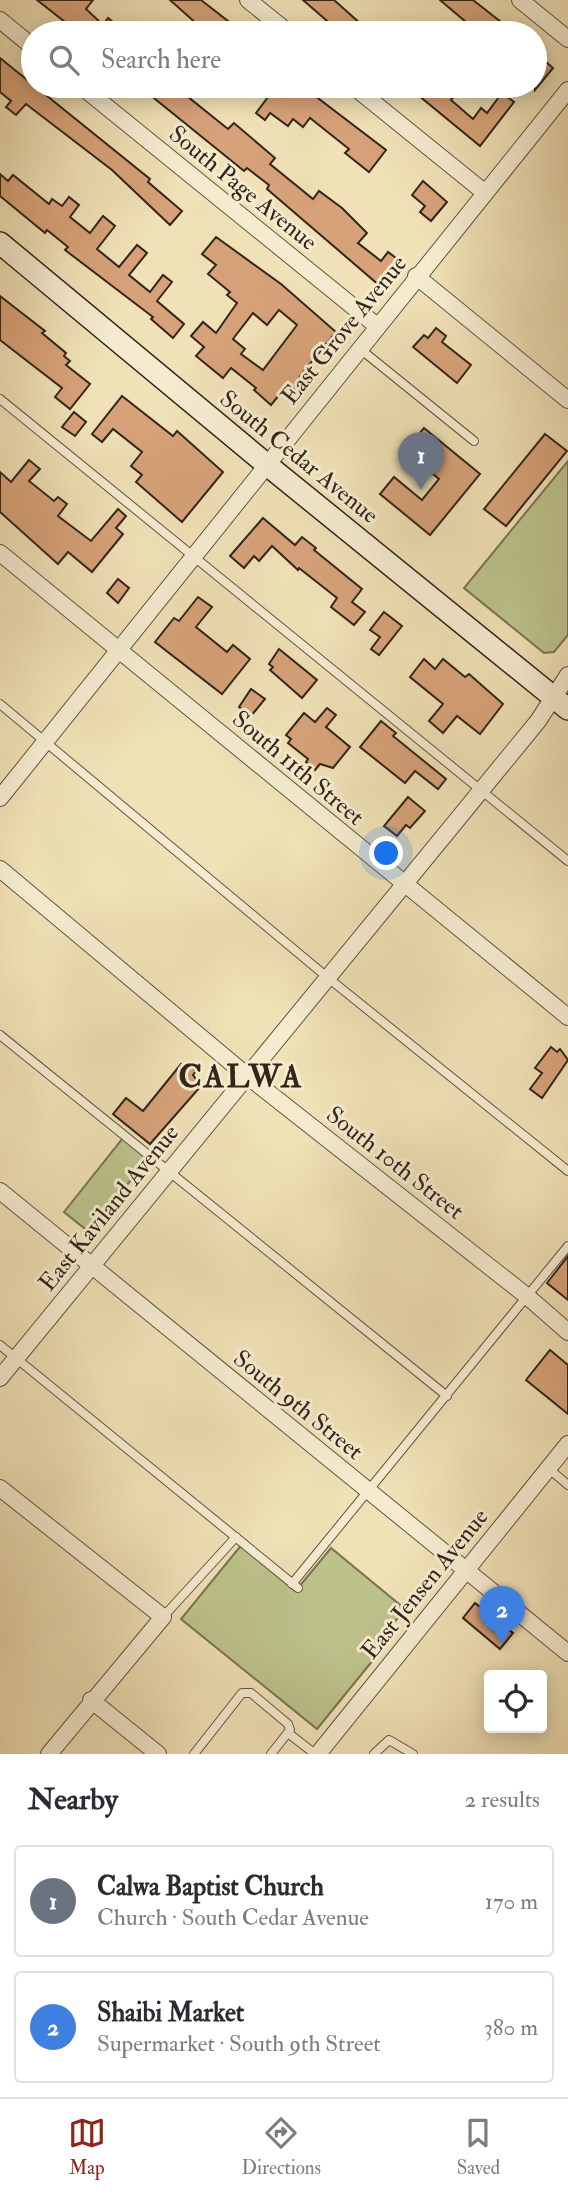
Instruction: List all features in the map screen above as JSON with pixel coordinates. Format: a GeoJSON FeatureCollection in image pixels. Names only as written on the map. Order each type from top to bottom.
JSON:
{"type":"FeatureCollection","features":[{"type":"Feature","properties":{"kind":"main road","name":"South Cedar Avenue"},"geometry":{"type":"LineString","coordinates":[[0,243],[265,464],[560,703]]}},
{"type":"Feature","properties":{"kind":"street"},"geometry":{"type":"LineString","coordinates":[[248,0],[274,21]]}},
{"type":"Feature","properties":{"kind":"street"},"geometry":{"type":"LineString","coordinates":[[520,0],[546,21]]}},
{"type":"Feature","properties":{"kind":"street"},"geometry":{"type":"LineString","coordinates":[[0,20],[21,37]]}},
{"type":"Feature","properties":{"kind":"street"},"geometry":{"type":"LineString","coordinates":[[547,22],[568,39]]}},
{"type":"Feature","properties":{"kind":"street","name":"East Grove Avenue"},"geometry":{"type":"LineString","coordinates":[[0,798],[195,557],[265,464],[568,90]]}},
{"type":"Feature","properties":{"kind":"street","name":"South Page Avenue"},"geometry":{"type":"LineString","coordinates":[[96,98],[377,326]]}},
{"type":"Feature","properties":{"kind":"street"},"geometry":{"type":"LineString","coordinates":[[369,98],[484,192]]}},
{"type":"Feature","properties":{"kind":"street"},"geometry":{"type":"LineString","coordinates":[[416,276],[568,400]]}},
{"type":"Feature","properties":{"kind":"street","name":"South 11th Street"},"geometry":{"type":"LineString","coordinates":[[0,553],[121,649],[402,884],[568,1017]]}},
{"type":"Feature","properties":{"kind":"street","name":"East Kaviland Avenue"},"geometry":{"type":"LineString","coordinates":[[0,1378],[402,884],[538,721],[560,703],[568,675]]}},
{"type":"Feature","properties":{"kind":"street","name":"South 10th Street"},"geometry":{"type":"LineString","coordinates":[[0,869],[246,1075],[528,1297],[568,1332]]}},
{"type":"Feature","properties":{"kind":"street","name":"South 9th Street"},"geometry":{"type":"LineString","coordinates":[[0,1191],[368,1491],[567,1649]]}},
{"type":"Feature","properties":{"kind":"street","name":"East Jensen Avenue"},"geometry":{"type":"LineString","coordinates":[[317,1754],[568,1444]]}},
{"type":"Feature","properties":{"kind":"street"},"geometry":{"type":"LineString","coordinates":[[0,1488],[163,1617],[91,1700],[49,1754]]}},
{"type":"Feature","properties":{"kind":"street"},"geometry":{"type":"LineString","coordinates":[[91,1700],[158,1754]]}},
{"type":"Feature","properties":{"kind":"lane"},"geometry":{"type":"LineString","coordinates":[[359,348],[474,441]]}},
{"type":"Feature","properties":{"kind":"lane"},"geometry":{"type":"LineString","coordinates":[[0,399],[568,862]]}},
{"type":"Feature","properties":{"kind":"lane"},"geometry":{"type":"LineString","coordinates":[[0,704],[327,977],[568,1171]]}},
{"type":"Feature","properties":{"kind":"lane"},"geometry":{"type":"LineString","coordinates":[[0,1035],[447,1396]]}},
{"type":"Feature","properties":{"kind":"lane"},"geometry":{"type":"LineString","coordinates":[[0,1345],[295,1586],[368,1491],[568,1246]]}},
{"type":"Feature","properties":{"kind":"lane"},"geometry":{"type":"LineString","coordinates":[[548,1468],[568,1485]]}},
{"type":"Feature","properties":{"kind":"lane"},"geometry":{"type":"LineString","coordinates":[[163,1617],[236,1537]]}},
{"type":"Feature","properties":{"kind":"lane"},"geometry":{"type":"LineString","coordinates":[[194,1754],[242,1693],[251,1693],[288,1724],[288,1733],[271,1754]]}},
{"type":"Feature","properties":{"kind":"lane"},"geometry":{"type":"LineString","coordinates":[[288,1733],[317,1754]]}},
{"type":"Feature","properties":{"kind":"lane"},"geometry":{"type":"LineString","coordinates":[[374,1754],[389,1740],[413,1754]]}},
{"type":"Feature","properties":{"kind":"green space"},"geometry":{"type":"Polygon","coordinates":[[[568,461],[568,635],[554,652],[544,653],[464,588],[568,461]]]}},
{"type":"Feature","properties":{"kind":"green space"},"geometry":{"type":"Polygon","coordinates":[[[123,1138],[148,1159],[89,1232],[64,1212],[123,1138]]]}},
{"type":"Feature","properties":{"kind":"green space"},"geometry":{"type":"Polygon","coordinates":[[[243,1543],[298,1588],[331,1548],[405,1609],[373,1649],[378,1654],[317,1729],[181,1619],[243,1543]]]}},
{"type":"Feature","properties":{"kind":"building"},"geometry":{"type":"Polygon","coordinates":[[[37,0],[93,0],[86,9],[99,21],[64,21],[37,0]]]}},
{"type":"Feature","properties":{"kind":"building"},"geometry":{"type":"Polygon","coordinates":[[[170,0],[201,0],[228,21],[194,21],[170,0]]]}},
{"type":"Feature","properties":{"kind":"building"},"geometry":{"type":"Polygon","coordinates":[[[303,0],[334,0],[358,21],[327,21],[303,0]]]}},
{"type":"Feature","properties":{"kind":"building"},"geometry":{"type":"Polygon","coordinates":[[[440,0],[473,0],[500,21],[465,21],[440,0]]]}},
{"type":"Feature","properties":{"kind":"building"},"geometry":{"type":"Polygon","coordinates":[[[0,58],[21,75],[21,98],[50,98],[150,179],[148,182],[182,211],[170,225],[112,170],[26,104],[16,115],[6,107],[11,101],[0,92],[0,58]]]}},
{"type":"Feature","properties":{"kind":"building"},"geometry":{"type":"Polygon","coordinates":[[[547,63],[553,68],[547,75],[547,63]]]}},
{"type":"Feature","properties":{"kind":"building"},"geometry":{"type":"Polygon","coordinates":[[[154,98],[189,98],[228,129],[234,123],[275,158],[270,164],[313,199],[319,191],[342,208],[367,233],[358,243],[381,261],[388,252],[400,261],[380,286],[267,189],[269,185],[247,168],[244,171],[154,98]]]}},
{"type":"Feature","properties":{"kind":"building"},"geometry":{"type":"Polygon","coordinates":[[[267,98],[318,98],[386,150],[369,172],[345,153],[349,149],[310,118],[303,127],[293,119],[288,126],[270,113],[265,120],[256,113],[267,98]]]}},
{"type":"Feature","properties":{"kind":"building"},"geometry":{"type":"Polygon","coordinates":[[[422,98],[453,98],[451,100],[473,119],[481,108],[487,113],[498,98],[509,98],[514,102],[480,146],[422,98]]]}},
{"type":"Feature","properties":{"kind":"building"},"geometry":{"type":"Polygon","coordinates":[[[0,174],[8,181],[13,175],[49,204],[52,199],[62,206],[69,197],[79,205],[70,217],[90,233],[103,216],[115,226],[97,249],[119,267],[137,245],[147,253],[129,275],[150,292],[163,275],[172,282],[157,301],[184,324],[173,338],[151,319],[153,317],[65,250],[68,247],[47,230],[45,233],[0,196],[0,174]]]}},
{"type":"Feature","properties":{"kind":"building"},"geometry":{"type":"Polygon","coordinates":[[[423,181],[447,202],[431,221],[420,212],[425,206],[412,195],[423,181]]]}},
{"type":"Feature","properties":{"kind":"building"},"geometry":{"type":"Polygon","coordinates":[[[216,237],[281,284],[336,332],[300,376],[305,380],[297,390],[289,383],[271,405],[254,390],[256,388],[231,368],[223,378],[196,356],[204,347],[191,336],[203,322],[216,333],[237,303],[227,295],[230,292],[208,274],[216,265],[202,254],[216,237]],[[279,310],[267,325],[253,313],[233,339],[245,349],[241,354],[263,370],[297,325],[279,310]]]}},
{"type":"Feature","properties":{"kind":"building"},"geometry":{"type":"Polygon","coordinates":[[[0,296],[45,331],[42,333],[66,353],[64,356],[70,361],[66,365],[90,384],[70,409],[55,397],[62,388],[0,340],[0,296]]]}},
{"type":"Feature","properties":{"kind":"building"},"geometry":{"type":"Polygon","coordinates":[[[436,328],[446,336],[442,342],[471,365],[457,383],[413,347],[424,335],[428,338],[436,328]]]}},
{"type":"Feature","properties":{"kind":"building"},"geometry":{"type":"Polygon","coordinates":[[[122,396],[173,436],[177,431],[223,472],[182,522],[136,482],[142,475],[131,466],[142,452],[113,429],[102,442],[92,434],[122,396]]]}},
{"type":"Feature","properties":{"kind":"building"},"geometry":{"type":"Polygon","coordinates":[[[74,412],[86,422],[75,436],[62,427],[74,412]]]}},
{"type":"Feature","properties":{"kind":"building"},"geometry":{"type":"Polygon","coordinates":[[[424,428],[480,474],[430,535],[380,494],[394,477],[422,500],[439,479],[410,455],[413,452],[408,448],[424,428]]]}},
{"type":"Feature","properties":{"kind":"building"},"geometry":{"type":"Polygon","coordinates":[[[545,434],[567,451],[506,526],[484,509],[545,434]]]}},
{"type":"Feature","properties":{"kind":"building"},"geometry":{"type":"Polygon","coordinates":[[[29,460],[40,469],[29,481],[54,501],[58,497],[67,504],[58,516],[91,541],[118,509],[126,516],[116,528],[123,534],[92,572],[68,552],[58,564],[0,512],[0,472],[11,482],[29,460]]]}},
{"type":"Feature","properties":{"kind":"building"},"geometry":{"type":"Polygon","coordinates":[[[263,518],[295,545],[302,537],[362,589],[352,602],[365,612],[354,625],[331,607],[337,598],[299,568],[298,570],[272,546],[259,561],[254,556],[244,568],[230,556],[263,518]]]}},
{"type":"Feature","properties":{"kind":"building"},"geometry":{"type":"Polygon","coordinates":[[[118,579],[129,588],[118,603],[107,593],[118,579]]]}},
{"type":"Feature","properties":{"kind":"building"},"geometry":{"type":"Polygon","coordinates":[[[198,597],[212,607],[196,627],[227,652],[233,645],[250,659],[222,694],[155,642],[174,618],[179,621],[198,597]]]}},
{"type":"Feature","properties":{"kind":"building"},"geometry":{"type":"Polygon","coordinates":[[[384,612],[402,626],[379,655],[371,649],[380,637],[370,630],[384,612]]]}},
{"type":"Feature","properties":{"kind":"building"},"geometry":{"type":"Polygon","coordinates":[[[279,649],[317,680],[302,698],[270,670],[273,667],[269,664],[279,649]]]}},
{"type":"Feature","properties":{"kind":"building"},"geometry":{"type":"Polygon","coordinates":[[[424,659],[435,669],[443,659],[465,677],[469,674],[503,704],[480,734],[457,716],[443,733],[429,721],[443,704],[410,677],[424,659]]]}},
{"type":"Feature","properties":{"kind":"building"},"geometry":{"type":"Polygon","coordinates":[[[251,689],[265,699],[251,716],[239,707],[251,689]]]}},
{"type":"Feature","properties":{"kind":"building"},"geometry":{"type":"Polygon","coordinates":[[[327,708],[336,715],[326,727],[350,747],[333,768],[320,764],[315,770],[306,762],[308,759],[288,743],[291,739],[286,735],[304,713],[315,722],[327,708]]]}},
{"type":"Feature","properties":{"kind":"building"},"geometry":{"type":"Polygon","coordinates":[[[381,721],[396,733],[393,736],[446,779],[438,789],[415,771],[405,783],[360,747],[381,721]]]}},
{"type":"Feature","properties":{"kind":"building"},"geometry":{"type":"Polygon","coordinates":[[[408,797],[425,811],[410,828],[406,825],[397,836],[384,826],[408,797]]]}},
{"type":"Feature","properties":{"kind":"building"},"geometry":{"type":"Polygon","coordinates":[[[551,1047],[557,1052],[560,1049],[568,1060],[542,1098],[530,1089],[542,1073],[535,1068],[551,1047]]]}},
{"type":"Feature","properties":{"kind":"building"},"geometry":{"type":"Polygon","coordinates":[[[186,1063],[196,1071],[193,1075],[201,1086],[150,1144],[113,1114],[126,1098],[143,1111],[181,1064],[183,1066],[186,1063]]]}},
{"type":"Feature","properties":{"kind":"building"},"geometry":{"type":"Polygon","coordinates":[[[568,1256],[568,1300],[547,1283],[568,1256]]]}},
{"type":"Feature","properties":{"kind":"building"},"geometry":{"type":"Polygon","coordinates":[[[550,1350],[568,1365],[568,1414],[526,1380],[550,1350]]]}},
{"type":"Feature","properties":{"kind":"building"},"geometry":{"type":"Polygon","coordinates":[[[475,1603],[513,1633],[500,1649],[463,1618],[475,1603]]]}},
{"type":"Feature","properties":{"kind":"place","name":"Calwa Baptist Church"},"geometry":{"type":"Point","coordinates":[421,490]}},
{"type":"Feature","properties":{"kind":"place","name":"Shaibi Market"},"geometry":{"type":"Point","coordinates":[502,1644]}},
{"type":"Feature","properties":{"kind":"district","name":"CALWA"},"geometry":{"type":"Point","coordinates":[241,1077]}}]}
